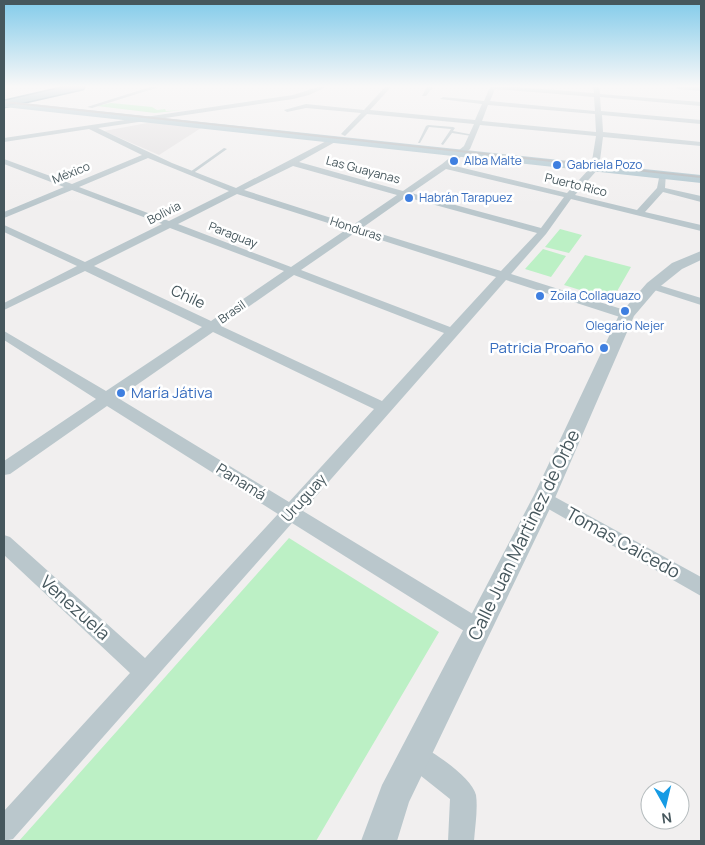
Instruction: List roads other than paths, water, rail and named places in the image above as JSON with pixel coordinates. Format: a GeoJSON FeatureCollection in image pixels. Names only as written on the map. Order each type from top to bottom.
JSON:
{"type":"FeatureCollection","features":[{"type":"Feature","properties":{"kind":"main road"},"geometry":{"type":"LineString","coordinates":[[228,126],[444,144],[463,150]]}},
{"type":"Feature","properties":{"kind":"main road"},"geometry":{"type":"LineString","coordinates":[[261,126],[596,164],[701,171]]}},
{"type":"Feature","properties":{"kind":"main road"},"geometry":{"type":"LineString","coordinates":[[596,164],[701,179]]}},
{"type":"Feature","properties":{"kind":"street","name":"Bolivia"},"geometry":{"type":"LineString","coordinates":[[4,307],[292,163],[339,136],[349,126]]}},
{"type":"Feature","properties":{"kind":"street"},"geometry":{"type":"LineString","coordinates":[[463,150],[476,126]]}},
{"type":"Feature","properties":{"kind":"street"},"geometry":{"type":"LineString","coordinates":[[523,126],[701,144]]}},
{"type":"Feature","properties":{"kind":"street"},"geometry":{"type":"LineString","coordinates":[[596,164],[600,126]]}},
{"type":"Feature","properties":{"kind":"street"},"geometry":{"type":"LineString","coordinates":[[4,140],[90,127]]}},
{"type":"Feature","properties":{"kind":"street","name":"Honduras"},"geometry":{"type":"LineString","coordinates":[[90,127],[191,174],[237,191],[628,315]]}},
{"type":"Feature","properties":{"kind":"street"},"geometry":{"type":"LineString","coordinates":[[13,131],[40,135]]}},
{"type":"Feature","properties":{"kind":"street","name":"Brasil"},"geometry":{"type":"LineString","coordinates":[[4,469],[445,166],[463,150]]}},
{"type":"Feature","properties":{"kind":"street","name":"México"},"geometry":{"type":"LineString","coordinates":[[4,214],[149,155]]}},
{"type":"Feature","properties":{"kind":"street","name":"Paraguay"},"geometry":{"type":"LineString","coordinates":[[4,161],[453,332]]}},
{"type":"Feature","properties":{"kind":"street","name":"Las Guayanas"},"geometry":{"type":"LineString","coordinates":[[292,163],[543,232]]}},
{"type":"Feature","properties":{"kind":"street","name":"Uruguay"},"geometry":{"type":"LineString","coordinates":[[4,830],[543,232],[569,196],[596,164]]}},
{"type":"Feature","properties":{"kind":"street","name":"Puerto Rico"},"geometry":{"type":"LineString","coordinates":[[445,166],[701,228]]}},
{"type":"Feature","properties":{"kind":"street"},"geometry":{"type":"LineString","coordinates":[[638,213],[660,190],[663,175]]}},
{"type":"Feature","properties":{"kind":"street"},"geometry":{"type":"LineString","coordinates":[[660,190],[701,199]]}},
{"type":"Feature","properties":{"kind":"street","name":"Chile"},"geometry":{"type":"LineString","coordinates":[[4,228],[385,408]]}},
{"type":"Feature","properties":{"kind":"street","name":"Calle Juan Martinez de Orbe"},"geometry":{"type":"LineString","coordinates":[[379,841],[394,797],[544,498],[628,315],[652,286],[678,266],[701,256]]}},
{"type":"Feature","properties":{"kind":"street"},"geometry":{"type":"LineString","coordinates":[[652,286],[701,302]]}},
{"type":"Feature","properties":{"kind":"street","name":"Panamá"},"geometry":{"type":"LineString","coordinates":[[4,335],[479,628]]}},
{"type":"Feature","properties":{"kind":"street","name":"Tomas Caicedo"},"geometry":{"type":"LineString","coordinates":[[544,498],[701,587]]}},
{"type":"Feature","properties":{"kind":"street","name":"Venezuela"},"geometry":{"type":"LineString","coordinates":[[4,543],[146,673]]}},
{"type":"Feature","properties":{"kind":"street"},"geometry":{"type":"LineString","coordinates":[[416,755],[457,787],[462,795],[461,841]]}},
{"type":"Feature","properties":{"kind":"lane"},"geometry":{"type":"LineString","coordinates":[[419,142],[429,126]]}},
{"type":"Feature","properties":{"kind":"lane"},"geometry":{"type":"LineString","coordinates":[[441,126],[453,128],[444,144]]}},
{"type":"Feature","properties":{"kind":"lane"},"geometry":{"type":"LineString","coordinates":[[451,132],[472,135]]}},
{"type":"Feature","properties":{"kind":"lane"},"geometry":{"type":"LineString","coordinates":[[191,174],[225,149]]}},
{"type":"Feature","properties":{"kind":"railway"},"geometry":{"type":"LineString","coordinates":[[231,126],[701,177]]}},
{"type":"Feature","properties":{"kind":"place","name":"Alba Malte"},"geometry":{"type":"Point","coordinates":[454,161]}},
{"type":"Feature","properties":{"kind":"place","name":"Gabriela Pozo"},"geometry":{"type":"Point","coordinates":[557,165]}},
{"type":"Feature","properties":{"kind":"place","name":"Habrán Tarapuez"},"geometry":{"type":"Point","coordinates":[409,198]}},
{"type":"Feature","properties":{"kind":"place","name":"Zoila Collaguazo"},"geometry":{"type":"Point","coordinates":[540,296]}},
{"type":"Feature","properties":{"kind":"place","name":"Olegario Nejer"},"geometry":{"type":"Point","coordinates":[625,311]}},
{"type":"Feature","properties":{"kind":"place","name":"Patricia Proaño"},"geometry":{"type":"Point","coordinates":[604,348]}},
{"type":"Feature","properties":{"kind":"place","name":"María Játiva"},"geometry":{"type":"Point","coordinates":[121,393]}}]}
